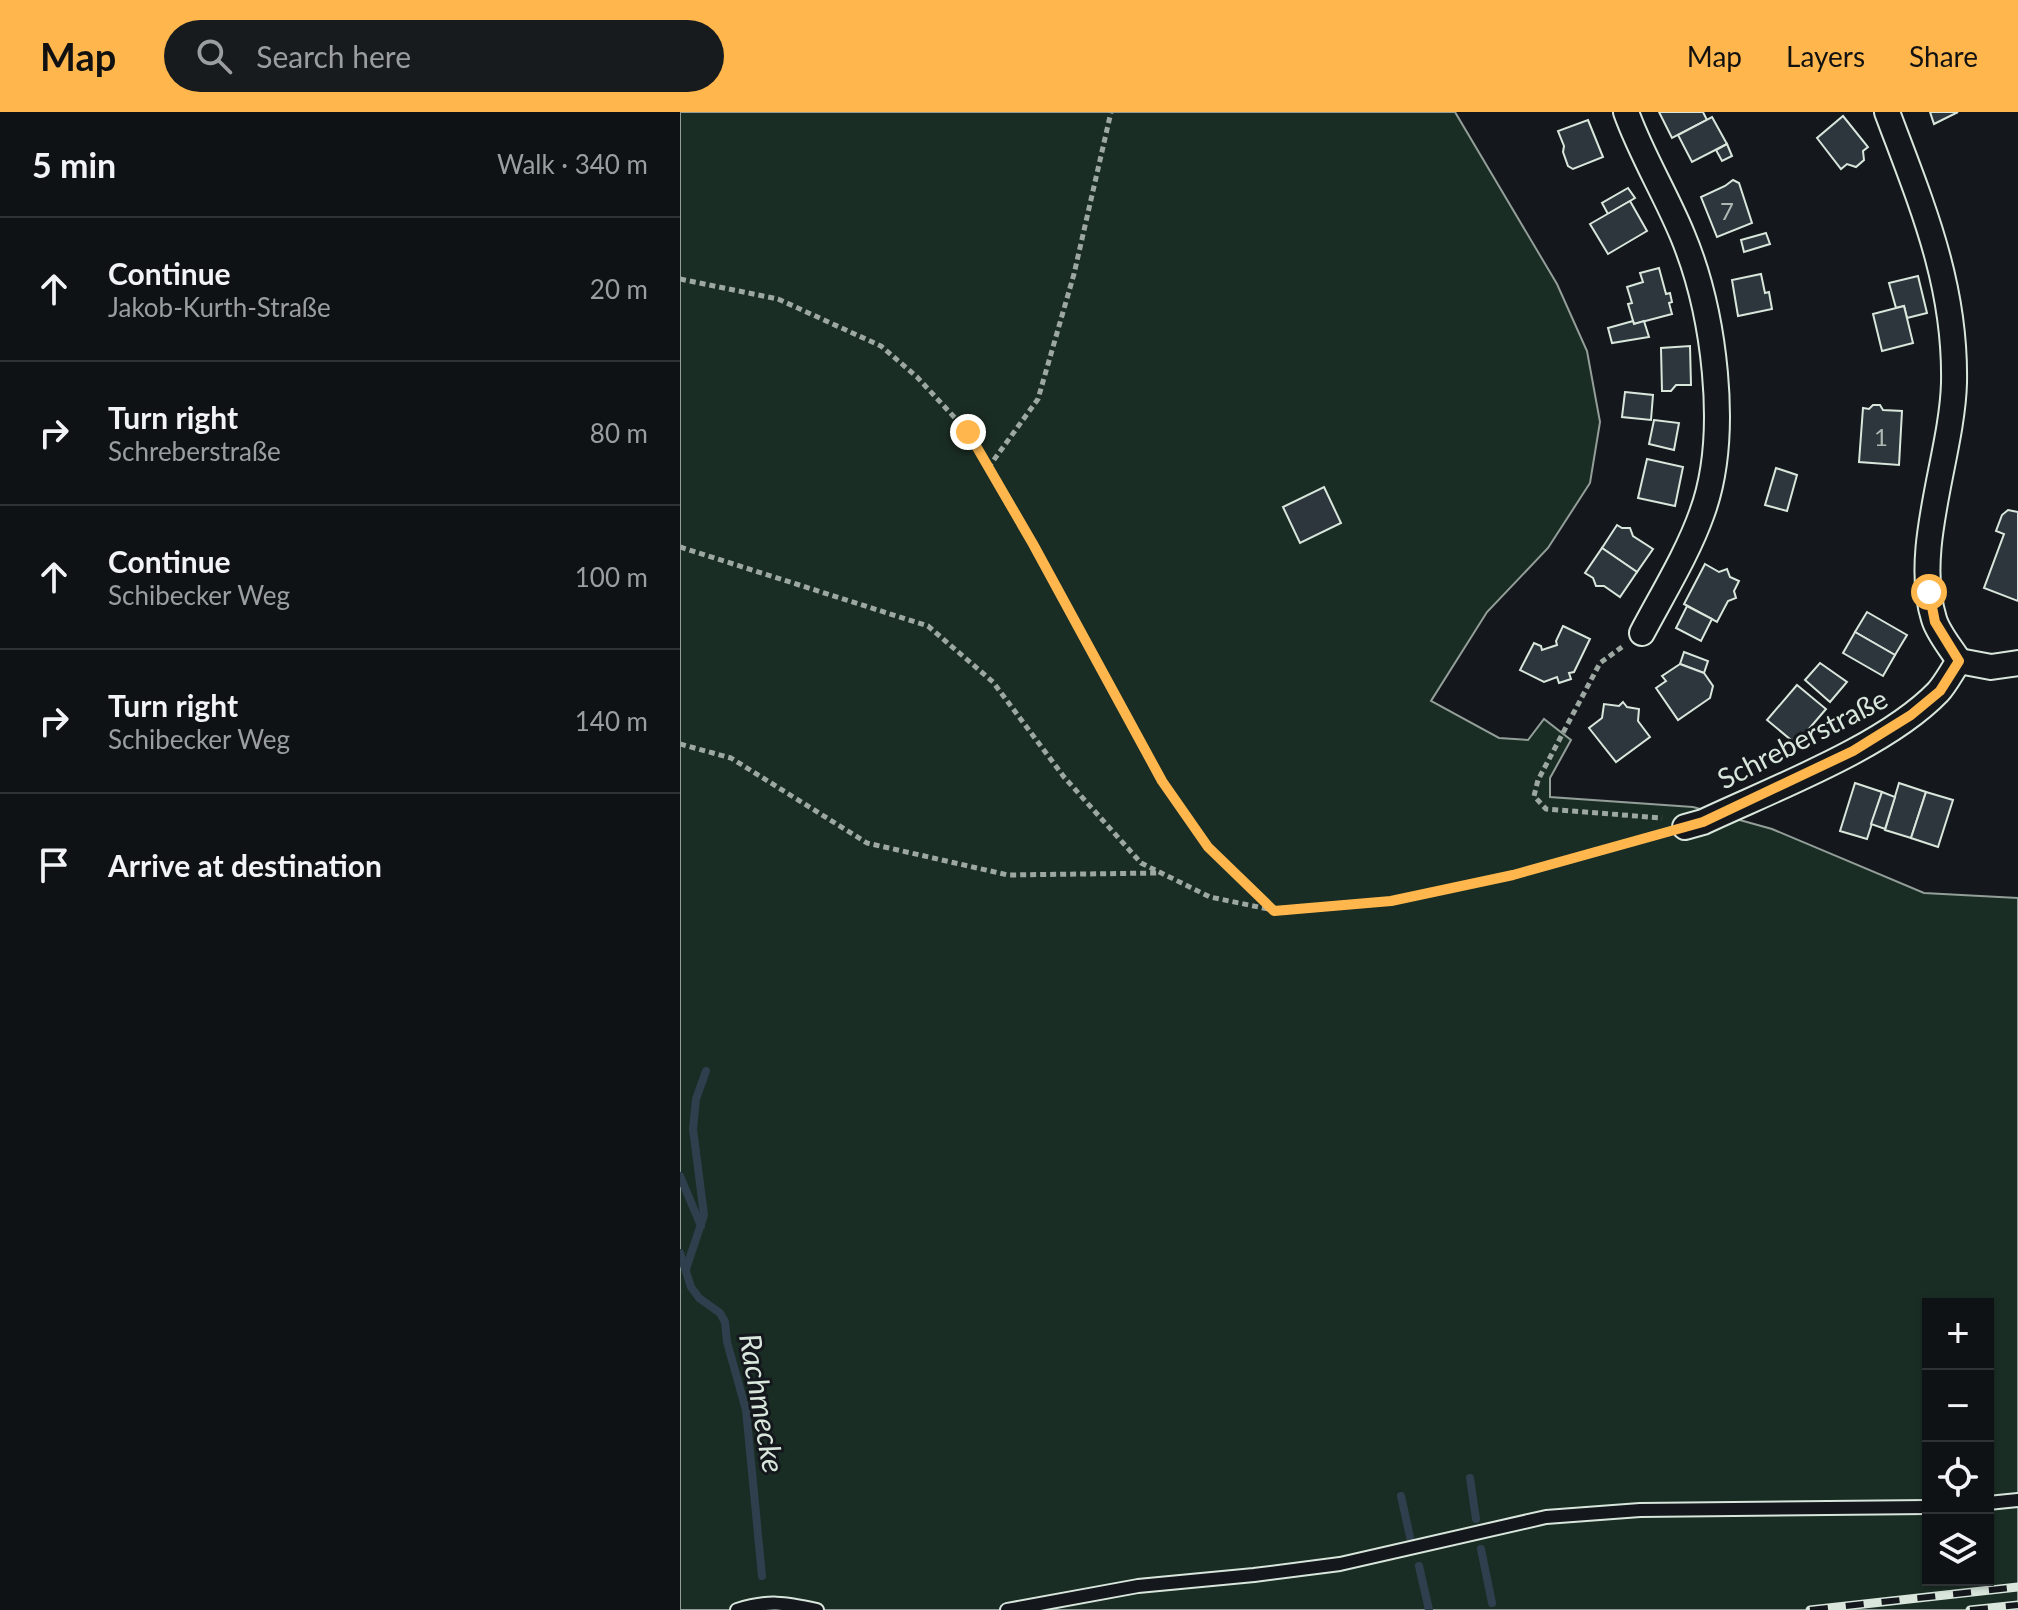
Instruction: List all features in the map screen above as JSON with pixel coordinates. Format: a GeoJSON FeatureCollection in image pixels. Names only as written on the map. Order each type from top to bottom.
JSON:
{"type":"FeatureCollection","features":[{"type":"Feature","properties":{"kind":"street"},"geometry":{"type":"LineString","coordinates":[[1626,112],[1683,236],[1703,299],[1716,360],[1714,460],[1702,513],[1642,633]]}},
{"type":"Feature","properties":{"kind":"street"},"geometry":{"type":"LineString","coordinates":[[1887,112],[1929,223],[1947,290],[1954,384],[1929,550],[1929,592],[1935,622],[1959,661],[1991,667],[2018,663]]}},
{"type":"Feature","properties":{"kind":"street","name":"Schreberstraße"},"geometry":{"type":"LineString","coordinates":[[1694,824],[1853,751],[1911,715],[1940,691],[1959,661]]}},
{"type":"Feature","properties":{"kind":"lane"},"geometry":{"type":"LineString","coordinates":[[1994,1502],[2018,1500]]}},
{"type":"Feature","properties":{"kind":"lane"},"geometry":{"type":"LineString","coordinates":[[1007,1610],[1138,1586],[1340,1564],[1546,1517],[1640,1510],[1922,1507]]}},
{"type":"Feature","properties":{"kind":"lane"},"geometry":{"type":"LineString","coordinates":[[737,1610],[761,1602],[775,1602],[817,1610]]}},
{"type":"Feature","properties":{"kind":"path"},"geometry":{"type":"LineString","coordinates":[[988,468],[1038,399],[1074,274],[1111,112]]}},
{"type":"Feature","properties":{"kind":"path"},"geometry":{"type":"LineString","coordinates":[[680,279],[778,299],[881,346],[917,377],[968,432],[1162,781],[1208,847],[1274,911]]}},
{"type":"Feature","properties":{"kind":"path"},"geometry":{"type":"LineString","coordinates":[[680,547],[928,626],[993,682],[1074,788],[1141,863],[1210,897],[1274,911],[1391,901],[1513,875],[1694,824]]}},
{"type":"Feature","properties":{"kind":"path"},"geometry":{"type":"LineString","coordinates":[[1642,633],[1600,663],[1538,780],[1534,796],[1546,809],[1694,824]]}},
{"type":"Feature","properties":{"kind":"path"},"geometry":{"type":"LineString","coordinates":[[680,744],[731,758],[867,843],[1008,875],[1159,873]]}},
{"type":"Feature","properties":{"kind":"green space"},"geometry":{"type":"Polygon","coordinates":[[[680,112],[1455,112],[1557,284],[1587,351],[1600,422],[1590,483],[1548,548],[1487,612],[1431,701],[1499,738],[1528,740],[1544,719],[1571,740],[1550,778],[1550,797],[1693,807],[1772,829],[1924,893],[2018,898],[2018,1610],[680,1610],[680,112]]]}},
{"type":"Feature","properties":{"kind":"building"},"geometry":{"type":"Polygon","coordinates":[[[1659,112],[1703,112],[1707,120],[1672,138],[1659,112]]]}},
{"type":"Feature","properties":{"kind":"building"},"geometry":{"type":"Polygon","coordinates":[[[1930,112],[1958,112],[1934,124],[1930,112]]]}},
{"type":"Feature","properties":{"kind":"building"},"geometry":{"type":"Polygon","coordinates":[[[1843,116],[1868,147],[1863,151],[1864,160],[1856,167],[1847,164],[1841,169],[1817,138],[1843,116]]]}},
{"type":"Feature","properties":{"kind":"building"},"geometry":{"type":"Polygon","coordinates":[[[1712,117],[1727,144],[1692,162],[1678,135],[1712,117]]]}},
{"type":"Feature","properties":{"kind":"building"},"geometry":{"type":"Polygon","coordinates":[[[1588,120],[1603,157],[1573,169],[1568,166],[1558,131],[1588,120]]]}},
{"type":"Feature","properties":{"kind":"building"},"geometry":{"type":"Polygon","coordinates":[[[1727,144],[1732,156],[1722,161],[1716,150],[1727,144]]]}},
{"type":"Feature","properties":{"kind":"building"},"geometry":{"type":"Polygon","coordinates":[[[1733,180],[1739,183],[1752,223],[1717,237],[1701,197],[1733,180]]]}},
{"type":"Feature","properties":{"kind":"building"},"geometry":{"type":"Polygon","coordinates":[[[1628,188],[1635,198],[1608,214],[1602,203],[1628,188]]]}},
{"type":"Feature","properties":{"kind":"building"},"geometry":{"type":"Polygon","coordinates":[[[1630,201],[1647,231],[1608,254],[1590,224],[1630,201]]]}},
{"type":"Feature","properties":{"kind":"building"},"geometry":{"type":"Polygon","coordinates":[[[1766,233],[1770,244],[1744,252],[1741,240],[1766,233]]]}},
{"type":"Feature","properties":{"kind":"building"},"geometry":{"type":"Polygon","coordinates":[[[1659,268],[1666,294],[1670,293],[1672,314],[1634,324],[1627,287],[1643,282],[1640,273],[1659,268]]]}},
{"type":"Feature","properties":{"kind":"building"},"geometry":{"type":"Polygon","coordinates":[[[1761,274],[1772,309],[1738,316],[1732,280],[1761,274]]]}},
{"type":"Feature","properties":{"kind":"building"},"geometry":{"type":"Polygon","coordinates":[[[1918,276],[1927,313],[1907,318],[1904,306],[1896,308],[1889,283],[1918,276]]]}},
{"type":"Feature","properties":{"kind":"building"},"geometry":{"type":"Polygon","coordinates":[[[1904,306],[1913,343],[1882,351],[1873,314],[1904,306]]]}},
{"type":"Feature","properties":{"kind":"building"},"geometry":{"type":"Polygon","coordinates":[[[1633,321],[1634,324],[1644,321],[1649,337],[1612,343],[1608,328],[1633,321]]]}},
{"type":"Feature","properties":{"kind":"building"},"geometry":{"type":"Polygon","coordinates":[[[1690,346],[1691,385],[1676,385],[1671,391],[1662,391],[1661,348],[1690,346]]]}},
{"type":"Feature","properties":{"kind":"building"},"geometry":{"type":"Polygon","coordinates":[[[1625,392],[1653,395],[1651,420],[1622,417],[1625,392]]]}},
{"type":"Feature","properties":{"kind":"building"},"geometry":{"type":"Polygon","coordinates":[[[1880,405],[1883,410],[1902,411],[1899,465],[1859,462],[1863,408],[1869,409],[1880,405]]]}},
{"type":"Feature","properties":{"kind":"building"},"geometry":{"type":"Polygon","coordinates":[[[1654,420],[1679,423],[1674,450],[1649,444],[1654,420]]]}},
{"type":"Feature","properties":{"kind":"building"},"geometry":{"type":"Polygon","coordinates":[[[1647,459],[1683,467],[1675,506],[1638,498],[1647,459]]]}},
{"type":"Feature","properties":{"kind":"building"},"geometry":{"type":"Polygon","coordinates":[[[1776,468],[1797,475],[1787,511],[1765,505],[1776,468]]]}},
{"type":"Feature","properties":{"kind":"building"},"geometry":{"type":"Polygon","coordinates":[[[1324,487],[1341,523],[1300,543],[1283,507],[1324,487]]]}},
{"type":"Feature","properties":{"kind":"building"},"geometry":{"type":"Polygon","coordinates":[[[2008,510],[2018,512],[2018,601],[1984,588],[2004,534],[1996,531],[2002,515],[2008,510]]]}},
{"type":"Feature","properties":{"kind":"building"},"geometry":{"type":"Polygon","coordinates":[[[1617,525],[1630,528],[1633,536],[1653,549],[1637,572],[1602,548],[1617,525]]]}},
{"type":"Feature","properties":{"kind":"building"},"geometry":{"type":"Polygon","coordinates":[[[1602,548],[1637,572],[1620,597],[1604,586],[1596,586],[1593,578],[1585,573],[1602,548]]]}},
{"type":"Feature","properties":{"kind":"building"},"geometry":{"type":"Polygon","coordinates":[[[1705,564],[1719,572],[1727,569],[1730,577],[1739,581],[1734,591],[1736,598],[1728,601],[1717,622],[1684,604],[1705,564]]]}},
{"type":"Feature","properties":{"kind":"building"},"geometry":{"type":"Polygon","coordinates":[[[1687,606],[1712,619],[1701,641],[1676,628],[1687,606]]]}},
{"type":"Feature","properties":{"kind":"building"},"geometry":{"type":"Polygon","coordinates":[[[1867,612],[1907,635],[1895,655],[1855,632],[1867,612]]]}},
{"type":"Feature","properties":{"kind":"building"},"geometry":{"type":"Polygon","coordinates":[[[1563,626],[1590,639],[1574,672],[1569,673],[1571,679],[1559,683],[1557,677],[1544,682],[1520,670],[1534,643],[1542,650],[1557,645],[1563,626]]]}},
{"type":"Feature","properties":{"kind":"building"},"geometry":{"type":"Polygon","coordinates":[[[1855,632],[1895,655],[1883,676],[1843,653],[1855,632]]]}},
{"type":"Feature","properties":{"kind":"building"},"geometry":{"type":"Polygon","coordinates":[[[1684,652],[1708,661],[1704,673],[1680,664],[1684,652]]]}},
{"type":"Feature","properties":{"kind":"building"},"geometry":{"type":"Polygon","coordinates":[[[1820,663],[1847,682],[1830,702],[1805,680],[1820,663]]]}},
{"type":"Feature","properties":{"kind":"building"},"geometry":{"type":"Polygon","coordinates":[[[1680,664],[1704,673],[1713,686],[1710,698],[1678,720],[1656,688],[1666,681],[1662,676],[1680,664]]]}},
{"type":"Feature","properties":{"kind":"building"},"geometry":{"type":"Polygon","coordinates":[[[1797,685],[1826,709],[1796,744],[1767,720],[1797,685]]]}},
{"type":"Feature","properties":{"kind":"building"},"geometry":{"type":"Polygon","coordinates":[[[1623,702],[1627,707],[1639,709],[1638,721],[1650,737],[1616,762],[1589,728],[1602,718],[1604,704],[1619,706],[1623,702]]]}},
{"type":"Feature","properties":{"kind":"building"},"geometry":{"type":"Polygon","coordinates":[[[1855,783],[1882,792],[1867,839],[1840,831],[1855,783]]]}},
{"type":"Feature","properties":{"kind":"building"},"geometry":{"type":"Polygon","coordinates":[[[1899,783],[1926,792],[1911,838],[1885,830],[1899,783]]]}},
{"type":"Feature","properties":{"kind":"building"},"geometry":{"type":"Polygon","coordinates":[[[1882,792],[1895,797],[1885,829],[1871,824],[1882,792]]]}},
{"type":"Feature","properties":{"kind":"building"},"geometry":{"type":"Polygon","coordinates":[[[1926,792],[1953,800],[1938,847],[1911,838],[1926,792]]]}},
{"type":"Feature","properties":{"kind":"waterway"},"geometry":{"type":"LineString","coordinates":[[686,1269],[704,1215],[693,1129],[696,1099],[706,1071]]}},
{"type":"Feature","properties":{"kind":"waterway"},"geometry":{"type":"LineString","coordinates":[[680,1176],[701,1226]]}},
{"type":"Feature","properties":{"kind":"waterway","name":"Rachmecke"},"geometry":{"type":"LineString","coordinates":[[680,1253],[691,1287],[699,1298],[720,1313],[725,1322],[727,1342],[746,1410],[762,1576]]}},
{"type":"Feature","properties":{"kind":"waterway"},"geometry":{"type":"LineString","coordinates":[[1470,1478],[1476,1519]]}},
{"type":"Feature","properties":{"kind":"waterway"},"geometry":{"type":"LineString","coordinates":[[1401,1496],[1410,1537]]}},
{"type":"Feature","properties":{"kind":"waterway"},"geometry":{"type":"LineString","coordinates":[[1481,1549],[1492,1603]]}},
{"type":"Feature","properties":{"kind":"waterway"},"geometry":{"type":"LineString","coordinates":[[1419,1566],[1429,1610]]}},
{"type":"Feature","properties":{"kind":"railway"},"geometry":{"type":"LineString","coordinates":[[1810,1610],[2018,1587]]}},
{"type":"Feature","properties":{"kind":"railway"},"geometry":{"type":"LineString","coordinates":[[1970,1610],[2018,1605]]}},
{"type":"Feature","properties":{"kind":"route"},"geometry":{"type":"LineString","coordinates":[[968,432],[1162,781],[1208,847],[1274,911],[1391,901],[1513,875],[1703,822],[1853,751],[1911,715],[1940,691],[1959,661],[1935,622],[1929,592]]}}]}
